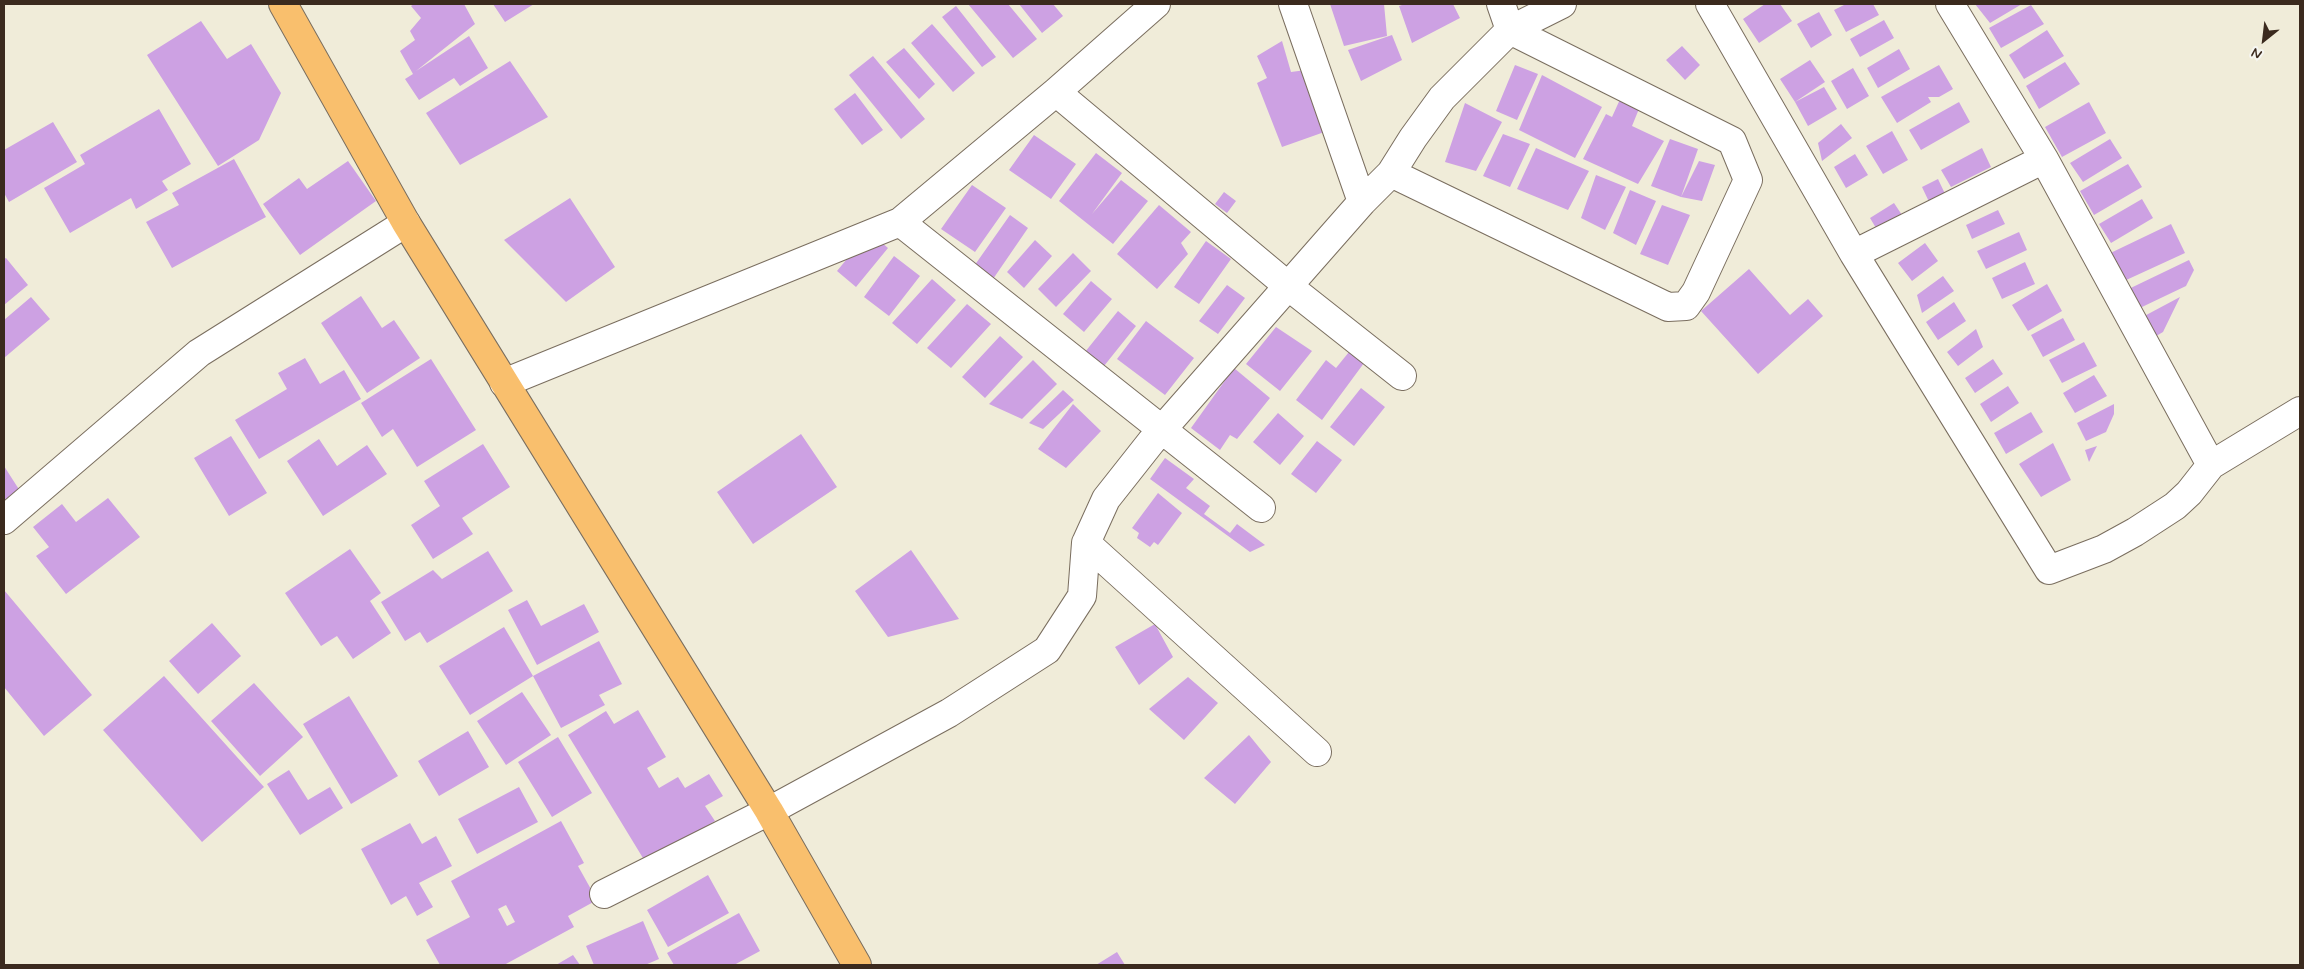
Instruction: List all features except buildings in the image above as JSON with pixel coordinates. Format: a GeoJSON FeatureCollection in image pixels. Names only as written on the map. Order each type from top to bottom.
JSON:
{"type":"FeatureCollection","features":[{"type":"Feature","properties":{"kind":"main road"},"geometry":{"type":"LineString","coordinates":[[283,4],[406,223],[769,811],[857,965]]}},
{"type":"Feature","properties":{"kind":"street"},"geometry":{"type":"LineString","coordinates":[[504,383],[900,222],[1056,92],[1156,4]]}},
{"type":"Feature","properties":{"kind":"street"},"geometry":{"type":"LineString","coordinates":[[1293,4],[1362,202]]}},
{"type":"Feature","properties":{"kind":"street"},"geometry":{"type":"LineString","coordinates":[[1391,173],[1668,307],[1686,306],[1696,292],[1748,180],[1732,141],[1510,30],[1501,4]]}},
{"type":"Feature","properties":{"kind":"street"},"geometry":{"type":"LineString","coordinates":[[604,894],[769,811],[949,713],[1047,650],[1082,596],[1086,543],[1106,499],[1163,429],[1288,286],[1362,202],[1391,173],[1442,98],[1510,30],[1562,4]]}},
{"type":"Feature","properties":{"kind":"street"},"geometry":{"type":"LineString","coordinates":[[1710,4],[1854,254],[2049,570],[2104,549],[2151,522],[2175,506],[2189,493],[2211,465],[2300,411]]}},
{"type":"Feature","properties":{"kind":"street"},"geometry":{"type":"LineString","coordinates":[[1950,4],[2044,159],[2211,465]]}},
{"type":"Feature","properties":{"kind":"street"},"geometry":{"type":"LineString","coordinates":[[1056,92],[1288,286],[1402,376]]}},
{"type":"Feature","properties":{"kind":"street"},"geometry":{"type":"LineString","coordinates":[[1854,254],[2044,159]]}},
{"type":"Feature","properties":{"kind":"street"},"geometry":{"type":"LineString","coordinates":[[900,222],[1261,508]]}},
{"type":"Feature","properties":{"kind":"street"},"geometry":{"type":"LineString","coordinates":[[4,520],[199,353],[406,223]]}},
{"type":"Feature","properties":{"kind":"street"},"geometry":{"type":"LineString","coordinates":[[1086,543],[1317,752]]}}]}
